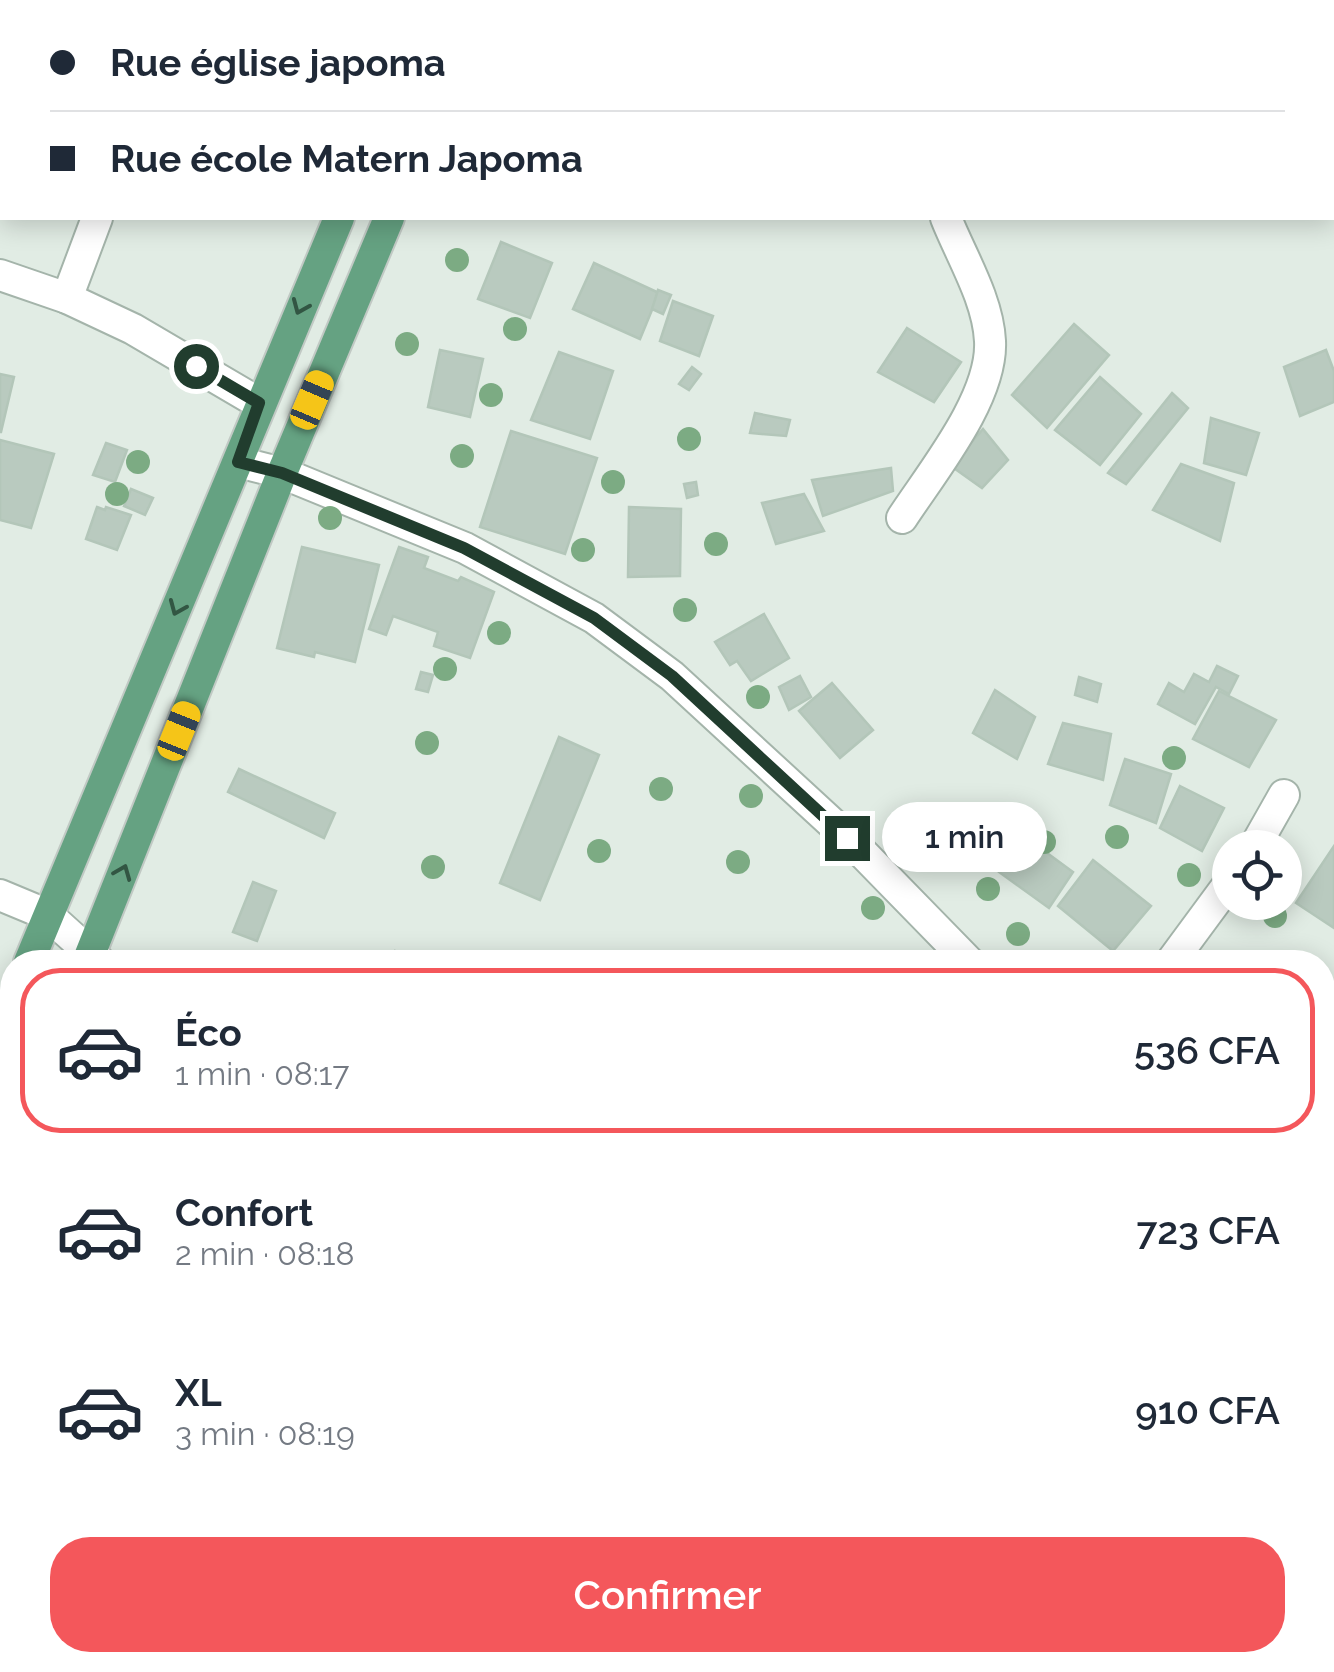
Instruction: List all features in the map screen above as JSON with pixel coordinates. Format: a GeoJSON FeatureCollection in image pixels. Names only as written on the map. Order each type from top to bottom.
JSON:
{"type":"FeatureCollection","features":[{"type":"Feature","properties":{"kind":"main road"},"geometry":{"type":"LineString","coordinates":[[34,950],[338,220]]}},
{"type":"Feature","properties":{"kind":"main road"},"geometry":{"type":"LineString","coordinates":[[96,950],[282,473],[387,220]]}},
{"type":"Feature","properties":{"kind":"street"},"geometry":{"type":"LineString","coordinates":[[67,298],[96,220]]}},
{"type":"Feature","properties":{"kind":"street"},"geometry":{"type":"LineString","coordinates":[[902,518],[962,426],[986,373],[990,342],[983,306],[947,220]]}},
{"type":"Feature","properties":{"kind":"street"},"geometry":{"type":"LineString","coordinates":[[0,274],[67,298],[133,330],[259,403]]}},
{"type":"Feature","properties":{"kind":"street"},"geometry":{"type":"LineString","coordinates":[[238,462],[282,473],[464,548],[594,618],[686,689],[847,838],[957,950]]}},
{"type":"Feature","properties":{"kind":"street"},"geometry":{"type":"LineString","coordinates":[[1264,830],[1284,795]]}},
{"type":"Feature","properties":{"kind":"street"},"geometry":{"type":"LineString","coordinates":[[0,895],[48,914],[84,950]]}},
{"type":"Feature","properties":{"kind":"street"},"geometry":{"type":"LineString","coordinates":[[1180,950],[1212,906]]}},
{"type":"Feature","properties":{"kind":"building"},"geometry":{"type":"Polygon","coordinates":[[[501,242],[552,263],[530,318],[478,299],[501,242]]]}},
{"type":"Feature","properties":{"kind":"building"},"geometry":{"type":"Polygon","coordinates":[[[594,263],[659,293],[640,339],[573,309],[594,263]]]}},
{"type":"Feature","properties":{"kind":"building"},"geometry":{"type":"Polygon","coordinates":[[[658,290],[671,295],[663,314],[652,309],[658,290]]]}},
{"type":"Feature","properties":{"kind":"building"},"geometry":{"type":"Polygon","coordinates":[[[673,301],[713,316],[699,356],[660,341],[673,301]]]}},
{"type":"Feature","properties":{"kind":"building"},"geometry":{"type":"Polygon","coordinates":[[[1074,324],[1109,355],[1047,428],[1012,395],[1074,324]]]}},
{"type":"Feature","properties":{"kind":"building"},"geometry":{"type":"Polygon","coordinates":[[[907,328],[961,362],[934,402],[878,372],[907,328]]]}},
{"type":"Feature","properties":{"kind":"building"},"geometry":{"type":"Polygon","coordinates":[[[440,350],[483,359],[470,417],[428,407],[440,350]]]}},
{"type":"Feature","properties":{"kind":"building"},"geometry":{"type":"Polygon","coordinates":[[[1326,350],[1334,371],[1334,402],[1300,416],[1284,367],[1326,350]]]}},
{"type":"Feature","properties":{"kind":"building"},"geometry":{"type":"Polygon","coordinates":[[[559,352],[613,371],[590,439],[531,420],[559,352]]]}},
{"type":"Feature","properties":{"kind":"building"},"geometry":{"type":"Polygon","coordinates":[[[692,367],[701,374],[689,390],[679,384],[692,367]]]}},
{"type":"Feature","properties":{"kind":"building"},"geometry":{"type":"Polygon","coordinates":[[[0,374],[14,377],[1,432],[0,432],[0,374]]]}},
{"type":"Feature","properties":{"kind":"building"},"geometry":{"type":"Polygon","coordinates":[[[1100,377],[1141,414],[1100,465],[1055,430],[1100,377]]]}},
{"type":"Feature","properties":{"kind":"building"},"geometry":{"type":"Polygon","coordinates":[[[1172,393],[1188,408],[1126,484],[1108,473],[1172,393]]]}},
{"type":"Feature","properties":{"kind":"building"},"geometry":{"type":"Polygon","coordinates":[[[755,413],[790,420],[786,436],[750,433],[755,413]]]}},
{"type":"Feature","properties":{"kind":"building"},"geometry":{"type":"Polygon","coordinates":[[[1211,418],[1259,433],[1246,475],[1204,463],[1211,418]]]}},
{"type":"Feature","properties":{"kind":"building"},"geometry":{"type":"Polygon","coordinates":[[[983,429],[1008,460],[982,488],[951,466],[983,429]]]}},
{"type":"Feature","properties":{"kind":"building"},"geometry":{"type":"Polygon","coordinates":[[[511,431],[597,458],[565,554],[480,527],[511,431]]]}},
{"type":"Feature","properties":{"kind":"building"},"geometry":{"type":"Polygon","coordinates":[[[0,440],[54,454],[31,528],[0,520],[0,440]]]}},
{"type":"Feature","properties":{"kind":"building"},"geometry":{"type":"Polygon","coordinates":[[[106,443],[127,450],[115,482],[93,475],[106,443]]]}},
{"type":"Feature","properties":{"kind":"building"},"geometry":{"type":"Polygon","coordinates":[[[1181,464],[1234,483],[1220,541],[1153,510],[1181,464]]]}},
{"type":"Feature","properties":{"kind":"building"},"geometry":{"type":"Polygon","coordinates":[[[891,468],[893,491],[823,516],[812,480],[891,468]]]}},
{"type":"Feature","properties":{"kind":"building"},"geometry":{"type":"Polygon","coordinates":[[[696,482],[698,495],[687,498],[684,484],[696,482]]]}},
{"type":"Feature","properties":{"kind":"building"},"geometry":{"type":"Polygon","coordinates":[[[131,489],[153,498],[145,515],[124,506],[131,489]]]}},
{"type":"Feature","properties":{"kind":"building"},"geometry":{"type":"Polygon","coordinates":[[[804,494],[824,531],[776,544],[762,503],[804,494]]]}},
{"type":"Feature","properties":{"kind":"building"},"geometry":{"type":"Polygon","coordinates":[[[97,507],[131,515],[117,550],[86,539],[97,507]]]}},
{"type":"Feature","properties":{"kind":"building"},"geometry":{"type":"Polygon","coordinates":[[[629,507],[681,509],[680,576],[628,577],[629,507]]]}},
{"type":"Feature","properties":{"kind":"building"},"geometry":{"type":"Polygon","coordinates":[[[302,547],[379,565],[355,662],[277,648],[302,547]]]}},
{"type":"Feature","properties":{"kind":"building"},"geometry":{"type":"Polygon","coordinates":[[[399,547],[428,557],[424,568],[458,581],[461,577],[494,592],[470,658],[434,646],[438,632],[393,616],[386,635],[369,629],[399,547]]]}},
{"type":"Feature","properties":{"kind":"building"},"geometry":{"type":"Polygon","coordinates":[[[764,614],[789,658],[751,681],[737,661],[730,665],[715,642],[764,614]]]}},
{"type":"Feature","properties":{"kind":"building"},"geometry":{"type":"Polygon","coordinates":[[[1217,666],[1238,676],[1229,694],[1216,687],[1195,724],[1158,704],[1169,683],[1184,692],[1194,674],[1209,682],[1217,666]]]}},
{"type":"Feature","properties":{"kind":"building"},"geometry":{"type":"Polygon","coordinates":[[[421,672],[433,675],[428,692],[416,689],[421,672]]]}},
{"type":"Feature","properties":{"kind":"building"},"geometry":{"type":"Polygon","coordinates":[[[800,676],[811,697],[789,710],[779,687],[800,676]]]}},
{"type":"Feature","properties":{"kind":"building"},"geometry":{"type":"Polygon","coordinates":[[[1079,677],[1101,684],[1097,702],[1075,695],[1079,677]]]}},
{"type":"Feature","properties":{"kind":"building"},"geometry":{"type":"Polygon","coordinates":[[[832,683],[873,730],[840,758],[799,711],[832,683]]]}},
{"type":"Feature","properties":{"kind":"building"},"geometry":{"type":"Polygon","coordinates":[[[995,690],[1035,717],[1017,759],[973,733],[995,690]]]}},
{"type":"Feature","properties":{"kind":"building"},"geometry":{"type":"Polygon","coordinates":[[[1219,691],[1276,720],[1249,767],[1193,739],[1219,691]]]}},
{"type":"Feature","properties":{"kind":"building"},"geometry":{"type":"Polygon","coordinates":[[[1063,723],[1111,734],[1103,780],[1048,764],[1063,723]]]}},
{"type":"Feature","properties":{"kind":"building"},"geometry":{"type":"Polygon","coordinates":[[[559,737],[599,755],[540,900],[500,883],[559,737]]]}},
{"type":"Feature","properties":{"kind":"building"},"geometry":{"type":"Polygon","coordinates":[[[1125,759],[1171,774],[1156,823],[1110,805],[1125,759]]]}},
{"type":"Feature","properties":{"kind":"building"},"geometry":{"type":"Polygon","coordinates":[[[239,769],[335,813],[324,838],[228,792],[239,769]]]}},
{"type":"Feature","properties":{"kind":"building"},"geometry":{"type":"Polygon","coordinates":[[[1180,786],[1224,808],[1202,851],[1160,828],[1180,786]]]}},
{"type":"Feature","properties":{"kind":"building"},"geometry":{"type":"Polygon","coordinates":[[[1024,836],[1073,872],[1049,908],[999,872],[1024,836]]]}},
{"type":"Feature","properties":{"kind":"building"},"geometry":{"type":"Polygon","coordinates":[[[1334,846],[1334,928],[1302,907],[1302,894],[1334,846]]]}},
{"type":"Feature","properties":{"kind":"building"},"geometry":{"type":"Polygon","coordinates":[[[1093,860],[1151,906],[1112,950],[1058,906],[1093,860]]]}},
{"type":"Feature","properties":{"kind":"building"},"geometry":{"type":"Polygon","coordinates":[[[253,882],[276,891],[257,941],[233,932],[253,882]]]}},
{"type":"Feature","properties":{"kind":"route"},"geometry":{"type":"LineString","coordinates":[[196,366],[259,403],[238,462],[282,473],[464,548],[594,618],[672,676],[847,838]]}}]}
